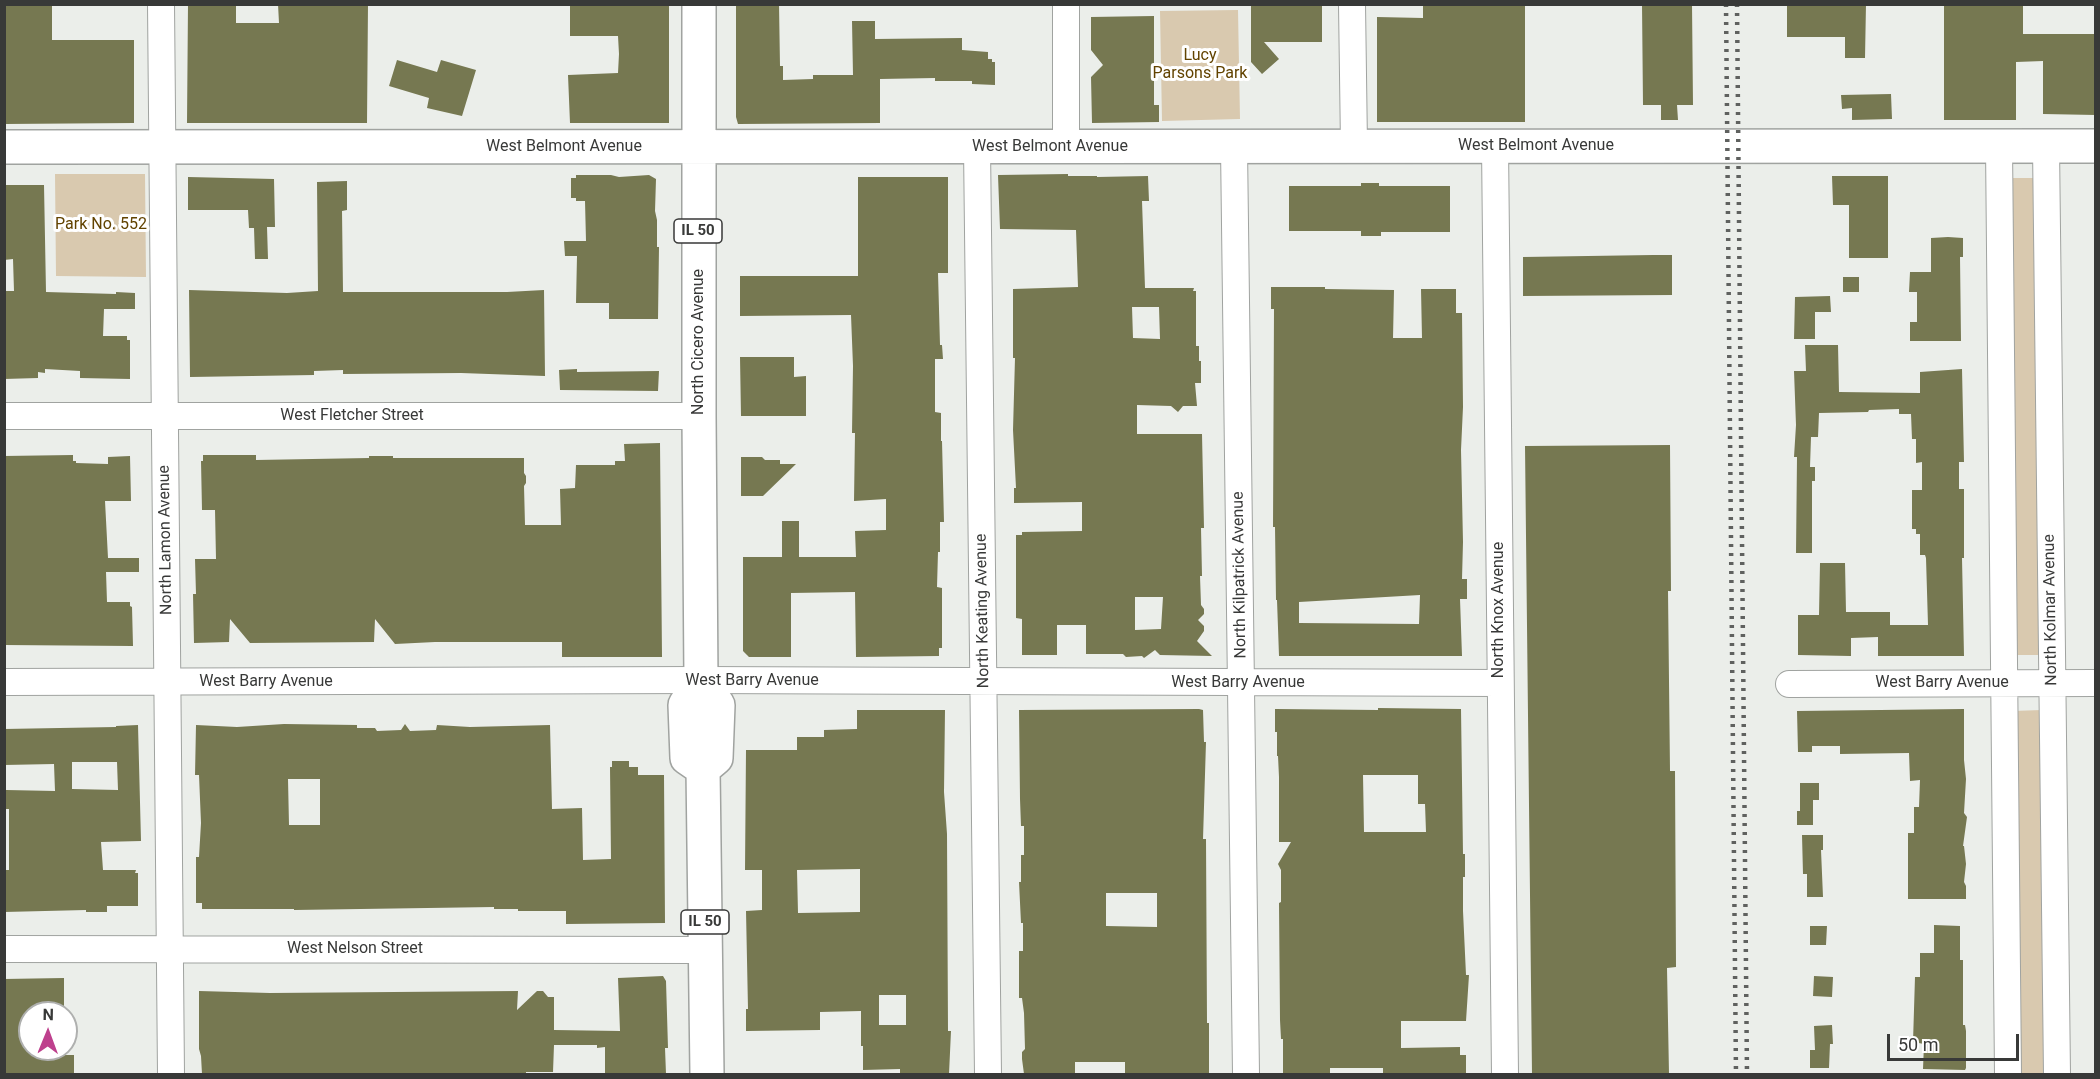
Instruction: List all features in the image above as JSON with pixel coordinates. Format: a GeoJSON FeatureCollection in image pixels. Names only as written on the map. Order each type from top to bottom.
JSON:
{"type":"FeatureCollection","features":[{"type":"Feature","properties":{"kind":"main road","name":"North Cicero Avenue"},"geometry":{"type":"LineString","coordinates":[[699,4],[701,680]]}},
{"type":"Feature","properties":{"kind":"main road","name":"West Belmont Avenue"},"geometry":{"type":"LineString","coordinates":[[4,147],[2096,146]]}},
{"type":"Feature","properties":{"kind":"main road","name":"IL 50"},"geometry":{"type":"LineString","coordinates":[[701,680],[718,705],[716,758],[703,769],[707,1074]]}},
{"type":"Feature","properties":{"kind":"street","name":"North Lamon Avenue"},"geometry":{"type":"LineString","coordinates":[[161,4],[171,1074]]}},
{"type":"Feature","properties":{"kind":"street"},"geometry":{"type":"LineString","coordinates":[[1066,4],[1066,147]]}},
{"type":"Feature","properties":{"kind":"street"},"geometry":{"type":"LineString","coordinates":[[1352,4],[1354,146]]}},
{"type":"Feature","properties":{"kind":"street","name":"North Knox Avenue"},"geometry":{"type":"LineString","coordinates":[[1496,146],[1504,1074]]}},
{"type":"Feature","properties":{"kind":"street"},"geometry":{"type":"LineString","coordinates":[[2000,146],[2008,1074]]}},
{"type":"Feature","properties":{"kind":"street","name":"North Kolmar Avenue"},"geometry":{"type":"LineString","coordinates":[[2046,146],[2057,1074]]}},
{"type":"Feature","properties":{"kind":"street","name":"North Keating Avenue"},"geometry":{"type":"LineString","coordinates":[[977,147],[988,1074]]}},
{"type":"Feature","properties":{"kind":"street","name":"North Kilpatrick Avenue"},"geometry":{"type":"LineString","coordinates":[[1234,147],[1246,1074]]}},
{"type":"Feature","properties":{"kind":"street","name":"West Fletcher Street"},"geometry":{"type":"LineString","coordinates":[[4,416],[699,416]]}},
{"type":"Feature","properties":{"kind":"street","name":"West Barry Avenue"},"geometry":{"type":"LineString","coordinates":[[4,682],[701,680],[1500,683]]}},
{"type":"Feature","properties":{"kind":"street","name":"West Barry Avenue"},"geometry":{"type":"LineString","coordinates":[[1789,684],[2096,683]]}},
{"type":"Feature","properties":{"kind":"street","name":"West Nelson Street"},"geometry":{"type":"LineString","coordinates":[[4,949],[705,950]]}},
{"type":"Feature","properties":{"kind":"green space","name":"Lucy Parsons Park"},"geometry":{"type":"Polygon","coordinates":[[[1238,10],[1240,119],[1162,121],[1160,11],[1238,10]]]}},
{"type":"Feature","properties":{"kind":"green space","name":"Park No. 552"},"geometry":{"type":"Polygon","coordinates":[[[55,174],[145,174],[146,277],[56,276],[55,174]]]}},
{"type":"Feature","properties":{"kind":"green space"},"geometry":{"type":"Polygon","coordinates":[[[2008,178],[2039,178],[2042,655],[2011,655],[2008,178]]]}},
{"type":"Feature","properties":{"kind":"green space"},"geometry":{"type":"Polygon","coordinates":[[[2042,710],[2045,1074],[2014,1074],[2012,711],[2042,710]]]}},
{"type":"Feature","properties":{"kind":"building"},"geometry":{"type":"Polygon","coordinates":[[[5,4],[52,4],[52,40],[134,40],[134,123],[4,124],[5,4]]]}},
{"type":"Feature","properties":{"kind":"building"},"geometry":{"type":"Polygon","coordinates":[[[188,4],[236,4],[236,23],[279,23],[278,4],[368,4],[367,123],[187,123],[188,4]]]}},
{"type":"Feature","properties":{"kind":"building"},"geometry":{"type":"Polygon","coordinates":[[[570,4],[669,4],[669,123],[570,123],[568,75],[618,73],[619,54],[618,36],[570,36],[570,4]]]}},
{"type":"Feature","properties":{"kind":"building"},"geometry":{"type":"Polygon","coordinates":[[[736,4],[779,4],[780,66],[783,66],[783,80],[813,79],[813,75],[853,75],[852,21],[875,21],[875,39],[962,38],[962,50],[988,52],[988,59],[995,62],[995,85],[972,84],[972,81],[935,81],[935,78],[880,79],[880,123],[738,124],[736,117],[736,4]]]}},
{"type":"Feature","properties":{"kind":"building"},"geometry":{"type":"Polygon","coordinates":[[[1251,4],[1322,4],[1322,42],[1264,42],[1279,59],[1262,74],[1251,62],[1251,4]]]}},
{"type":"Feature","properties":{"kind":"building"},"geometry":{"type":"Polygon","coordinates":[[[1423,4],[1525,4],[1525,122],[1377,122],[1377,17],[1423,18],[1423,4]]]}},
{"type":"Feature","properties":{"kind":"building"},"geometry":{"type":"Polygon","coordinates":[[[1642,4],[1692,4],[1693,105],[1677,105],[1678,120],[1661,120],[1661,105],[1643,105],[1642,4]]]}},
{"type":"Feature","properties":{"kind":"building"},"geometry":{"type":"Polygon","coordinates":[[[1787,4],[1866,4],[1865,58],[1845,58],[1845,37],[1787,37],[1787,4]]]}},
{"type":"Feature","properties":{"kind":"building"},"geometry":{"type":"Polygon","coordinates":[[[1944,4],[2023,4],[2023,34],[2096,34],[2096,115],[2043,114],[2043,61],[2016,62],[2016,120],[1944,120],[1944,4]]]}},
{"type":"Feature","properties":{"kind":"building"},"geometry":{"type":"Polygon","coordinates":[[[1154,16],[1154,105],[1159,105],[1159,122],[1092,123],[1091,77],[1103,65],[1091,50],[1091,17],[1154,16]]]}},
{"type":"Feature","properties":{"kind":"building"},"geometry":{"type":"Polygon","coordinates":[[[397,60],[437,72],[441,60],[476,70],[462,116],[427,108],[429,98],[389,86],[397,60]]]}},
{"type":"Feature","properties":{"kind":"building"},"geometry":{"type":"Polygon","coordinates":[[[1891,94],[1892,119],[1852,120],[1852,108],[1842,109],[1841,95],[1891,94]]]}},
{"type":"Feature","properties":{"kind":"building"},"geometry":{"type":"Polygon","coordinates":[[[576,175],[619,177],[649,175],[656,179],[655,211],[657,247],[659,247],[658,319],[609,319],[609,303],[576,303],[577,256],[565,256],[564,241],[586,241],[585,201],[576,201],[576,198],[571,198],[571,178],[576,178],[576,175]]]}},
{"type":"Feature","properties":{"kind":"building"},"geometry":{"type":"Polygon","coordinates":[[[998,175],[1148,176],[1149,201],[1142,201],[1145,288],[1194,288],[1193,291],[1196,291],[1196,346],[1199,346],[1201,383],[1195,383],[1197,406],[1183,406],[1178,412],[1171,406],[1137,405],[1137,434],[1202,434],[1204,528],[1201,528],[1202,576],[1200,576],[1201,605],[1204,614],[1198,620],[1204,626],[1204,631],[1197,641],[1212,656],[1160,655],[1155,650],[1144,658],[1142,656],[1126,657],[1123,654],[1086,654],[1086,625],[1057,625],[1057,655],[1022,655],[1022,619],[1016,618],[1016,535],[1022,535],[1022,532],[1082,531],[1082,502],[1014,503],[1014,488],[1016,488],[1013,430],[1015,358],[1013,358],[1013,289],[1078,287],[1076,230],[1000,229],[998,175]],[[1132,307],[1133,338],[1160,339],[1159,307],[1132,307]],[[1135,597],[1135,630],[1161,629],[1163,597],[1135,597]]]}},
{"type":"Feature","properties":{"kind":"building"},"geometry":{"type":"Polygon","coordinates":[[[1832,176],[1888,176],[1888,258],[1849,258],[1849,205],[1833,205],[1832,176]]]}},
{"type":"Feature","properties":{"kind":"building"},"geometry":{"type":"Polygon","coordinates":[[[188,177],[274,179],[275,227],[267,227],[268,259],[255,259],[254,228],[249,228],[248,210],[188,210],[188,177]]]}},
{"type":"Feature","properties":{"kind":"building"},"geometry":{"type":"Polygon","coordinates":[[[858,177],[948,177],[948,273],[938,273],[940,345],[942,345],[943,359],[935,359],[935,412],[941,413],[944,522],[940,522],[937,587],[942,588],[942,648],[939,648],[939,656],[856,657],[855,592],[791,593],[791,657],[749,657],[743,651],[743,557],[782,557],[782,521],[799,521],[799,557],[856,557],[855,531],[886,530],[886,499],[854,501],[855,433],[852,433],[851,315],[740,316],[740,276],[858,276],[858,177]]]}},
{"type":"Feature","properties":{"kind":"building"},"geometry":{"type":"Polygon","coordinates":[[[347,181],[347,210],[342,211],[343,292],[544,290],[545,376],[461,373],[343,374],[343,370],[314,371],[314,375],[190,377],[189,290],[287,293],[318,291],[317,182],[347,181]]]}},
{"type":"Feature","properties":{"kind":"building"},"geometry":{"type":"Polygon","coordinates":[[[1361,183],[1379,183],[1379,186],[1450,186],[1450,232],[1381,232],[1381,236],[1361,236],[1361,231],[1289,231],[1289,186],[1361,186],[1361,183]]]}},
{"type":"Feature","properties":{"kind":"building"},"geometry":{"type":"Polygon","coordinates":[[[4,185],[44,185],[46,292],[135,293],[135,309],[104,309],[103,336],[127,336],[127,340],[130,340],[130,379],[80,378],[80,371],[45,369],[45,373],[38,372],[38,378],[4,379],[4,291],[14,291],[13,259],[4,260],[4,185]]]}},
{"type":"Feature","properties":{"kind":"building"},"geometry":{"type":"Polygon","coordinates":[[[1931,238],[1963,238],[1963,257],[1960,257],[1961,341],[1910,341],[1910,322],[1917,322],[1917,292],[1909,292],[1910,272],[1931,272],[1931,238]]]}},
{"type":"Feature","properties":{"kind":"building"},"geometry":{"type":"Polygon","coordinates":[[[1672,255],[1672,295],[1523,296],[1523,257],[1672,255]]]}},
{"type":"Feature","properties":{"kind":"building"},"geometry":{"type":"Polygon","coordinates":[[[1843,277],[1859,277],[1859,292],[1843,292],[1843,277]]]}},
{"type":"Feature","properties":{"kind":"building"},"geometry":{"type":"Polygon","coordinates":[[[1271,287],[1394,290],[1393,338],[1422,338],[1421,289],[1456,289],[1456,313],[1462,313],[1462,579],[1467,579],[1467,599],[1460,599],[1462,656],[1279,656],[1275,527],[1273,527],[1274,309],[1271,309],[1271,287]],[[1420,595],[1299,602],[1299,623],[1419,624],[1420,595]]]}},
{"type":"Feature","properties":{"kind":"building"},"geometry":{"type":"Polygon","coordinates":[[[1830,296],[1831,312],[1815,312],[1815,339],[1794,339],[1795,297],[1830,296]]]}},
{"type":"Feature","properties":{"kind":"building"},"geometry":{"type":"Polygon","coordinates":[[[1805,345],[1838,345],[1839,392],[1920,393],[1920,372],[1962,369],[1964,462],[1959,462],[1959,489],[1964,489],[1964,558],[1962,558],[1964,656],[1878,656],[1878,637],[1851,638],[1851,656],[1798,655],[1798,615],[1819,615],[1820,563],[1845,563],[1846,612],[1890,612],[1890,625],[1928,625],[1926,558],[1925,555],[1920,555],[1920,534],[1916,534],[1916,529],[1912,529],[1912,490],[1922,490],[1922,462],[1916,463],[1916,439],[1912,439],[1911,414],[1899,414],[1899,409],[1819,413],[1818,437],[1811,437],[1810,467],[1815,467],[1815,481],[1812,481],[1812,553],[1796,553],[1797,457],[1794,457],[1796,425],[1794,371],[1806,371],[1805,345]]]}},
{"type":"Feature","properties":{"kind":"building"},"geometry":{"type":"Polygon","coordinates":[[[740,357],[794,357],[794,377],[806,376],[806,416],[741,416],[740,357]]]}},
{"type":"Feature","properties":{"kind":"building"},"geometry":{"type":"Polygon","coordinates":[[[577,369],[577,372],[659,371],[658,391],[560,390],[559,370],[577,369]]]}},
{"type":"Feature","properties":{"kind":"building"},"geometry":{"type":"Polygon","coordinates":[[[660,443],[662,657],[562,657],[562,642],[395,644],[375,619],[374,642],[250,643],[230,619],[229,642],[194,643],[195,559],[216,559],[215,510],[202,510],[201,461],[203,461],[203,455],[256,455],[256,460],[369,458],[369,456],[524,458],[525,525],[561,525],[560,489],[575,488],[576,465],[615,465],[615,461],[625,461],[624,444],[660,443]]]}},
{"type":"Feature","properties":{"kind":"building"},"geometry":{"type":"Polygon","coordinates":[[[1670,445],[1671,591],[1668,591],[1670,771],[1675,771],[1676,967],[1667,968],[1669,1074],[1532,1074],[1525,446],[1670,445]]]}},
{"type":"Feature","properties":{"kind":"building"},"geometry":{"type":"Polygon","coordinates":[[[73,455],[73,461],[76,463],[108,464],[108,457],[130,456],[131,501],[105,501],[108,558],[139,558],[139,572],[106,572],[107,602],[130,602],[132,607],[133,646],[4,645],[4,456],[73,455]]]}},
{"type":"Feature","properties":{"kind":"building"},"geometry":{"type":"Polygon","coordinates":[[[741,457],[762,457],[765,460],[780,460],[780,464],[796,464],[763,496],[741,496],[741,457]]]}},
{"type":"Feature","properties":{"kind":"building"},"geometry":{"type":"Polygon","coordinates":[[[1378,708],[1461,709],[1463,854],[1465,854],[1463,911],[1466,975],[1469,975],[1466,1021],[1401,1021],[1401,1048],[1460,1047],[1460,1055],[1466,1055],[1466,1074],[1383,1074],[1383,1068],[1330,1068],[1330,1074],[1283,1074],[1283,1039],[1281,1039],[1280,1020],[1281,870],[1278,864],[1291,842],[1279,842],[1279,777],[1275,709],[1378,710],[1378,708]],[[1363,775],[1364,832],[1426,832],[1425,804],[1418,804],[1418,775],[1363,775]]]}},
{"type":"Feature","properties":{"kind":"building"},"geometry":{"type":"Polygon","coordinates":[[[1964,709],[1966,779],[1964,813],[1967,817],[1963,846],[1966,864],[1964,882],[1966,899],[1908,899],[1908,833],[1914,833],[1914,807],[1919,807],[1920,780],[1910,781],[1909,753],[1840,754],[1840,746],[1812,746],[1812,752],[1798,752],[1797,711],[1964,709]]]}},
{"type":"Feature","properties":{"kind":"building"},"geometry":{"type":"Polygon","coordinates":[[[857,710],[945,710],[948,1031],[951,1031],[949,1074],[900,1074],[900,1069],[863,1070],[861,1011],[820,1012],[820,1030],[746,1031],[746,1009],[748,1009],[746,911],[762,910],[762,870],[745,870],[746,750],[797,750],[797,737],[824,737],[824,730],[857,729],[857,710]],[[860,869],[797,870],[798,913],[860,912],[860,869]],[[879,995],[879,1025],[906,1025],[906,995],[879,995]]]}},
{"type":"Feature","properties":{"kind":"building"},"geometry":{"type":"Polygon","coordinates":[[[1019,710],[1203,710],[1204,742],[1206,742],[1203,839],[1206,839],[1209,1074],[1125,1074],[1125,1062],[1075,1062],[1075,1074],[1024,1074],[1022,1052],[1025,1049],[1024,1013],[1022,998],[1019,998],[1019,951],[1023,951],[1023,923],[1021,923],[1019,882],[1021,882],[1021,855],[1024,855],[1024,826],[1021,826],[1019,710]],[[1106,893],[1106,926],[1157,927],[1157,893],[1106,893]]]}},
{"type":"Feature","properties":{"kind":"building"},"geometry":{"type":"Polygon","coordinates":[[[284,724],[357,725],[357,728],[375,728],[377,731],[401,730],[405,724],[410,731],[436,730],[437,725],[470,727],[550,725],[552,809],[582,808],[583,860],[611,859],[610,767],[612,767],[612,761],[629,761],[629,767],[638,767],[638,775],[664,775],[665,923],[566,924],[566,911],[518,911],[518,909],[494,909],[494,907],[202,909],[202,903],[196,903],[196,857],[199,857],[201,823],[199,775],[195,775],[196,725],[237,727],[284,724]],[[288,779],[289,825],[320,825],[320,779],[288,779]]]}},
{"type":"Feature","properties":{"kind":"building"},"geometry":{"type":"Polygon","coordinates":[[[138,725],[141,841],[101,842],[103,870],[136,870],[135,873],[138,873],[138,906],[107,906],[107,912],[86,912],[86,910],[4,912],[4,870],[9,870],[9,809],[6,809],[6,790],[55,791],[54,764],[4,765],[4,729],[138,725]],[[72,762],[72,789],[118,790],[117,762],[72,762]]]}},
{"type":"Feature","properties":{"kind":"building"},"geometry":{"type":"Polygon","coordinates":[[[1800,783],[1819,783],[1819,800],[1813,800],[1813,825],[1797,825],[1797,811],[1800,811],[1800,783]]]}},
{"type":"Feature","properties":{"kind":"building"},"geometry":{"type":"Polygon","coordinates":[[[1802,835],[1823,835],[1823,850],[1821,850],[1823,897],[1807,897],[1807,874],[1803,874],[1802,835]]]}},
{"type":"Feature","properties":{"kind":"building"},"geometry":{"type":"Polygon","coordinates":[[[1934,925],[1960,926],[1960,960],[1963,960],[1963,1025],[1966,1031],[1965,1070],[1923,1069],[1924,1044],[1913,1042],[1915,977],[1920,977],[1920,953],[1934,953],[1934,925]]]}},
{"type":"Feature","properties":{"kind":"building"},"geometry":{"type":"Polygon","coordinates":[[[1810,926],[1827,926],[1826,945],[1810,945],[1810,926]]]}},
{"type":"Feature","properties":{"kind":"building"},"geometry":{"type":"Polygon","coordinates":[[[663,976],[666,981],[668,1048],[665,1048],[666,1074],[605,1074],[605,1047],[554,1045],[553,1072],[526,1072],[526,1074],[202,1074],[199,1049],[199,991],[270,993],[518,991],[517,1010],[537,991],[543,991],[548,997],[554,997],[554,1030],[620,1031],[618,978],[663,976]]]}},
{"type":"Feature","properties":{"kind":"building"},"geometry":{"type":"Polygon","coordinates":[[[1814,976],[1833,977],[1832,997],[1813,996],[1814,976]]]}},
{"type":"Feature","properties":{"kind":"building"},"geometry":{"type":"Polygon","coordinates":[[[64,978],[64,1001],[18,1001],[18,1061],[74,1061],[74,1074],[4,1074],[4,979],[64,978]]]}},
{"type":"Feature","properties":{"kind":"building"},"geometry":{"type":"Polygon","coordinates":[[[1832,1025],[1833,1044],[1830,1044],[1829,1068],[1810,1068],[1810,1050],[1815,1050],[1814,1026],[1832,1025]]]}},
{"type":"Feature","properties":{"kind":"railway"},"geometry":{"type":"LineString","coordinates":[[1726,4],[1736,1074]]}},
{"type":"Feature","properties":{"kind":"railway"},"geometry":{"type":"LineString","coordinates":[[1737,4],[1747,1074]]}}]}
